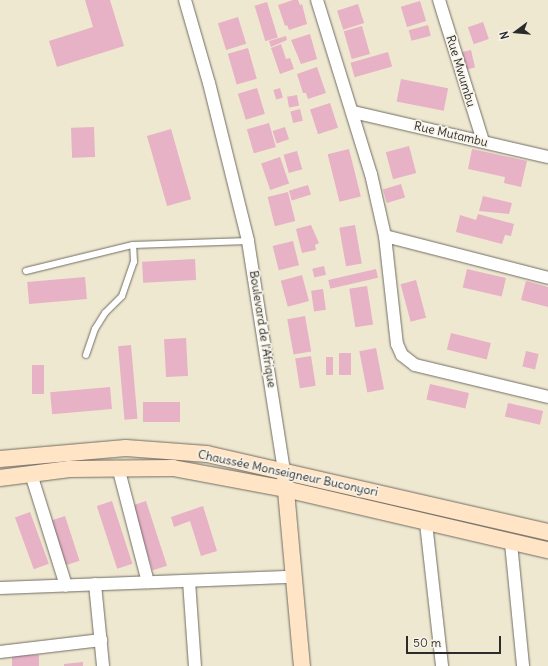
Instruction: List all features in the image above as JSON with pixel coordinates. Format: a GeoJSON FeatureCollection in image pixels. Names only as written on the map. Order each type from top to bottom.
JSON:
{"type":"FeatureCollection","features":[{"type":"Feature","properties":{"kind":"street","name":"Boulevard de l'Afrique"},"geometry":{"type":"LineString","coordinates":[[185,0],[209,83],[248,241],[284,470],[302,666]]}},
{"type":"Feature","properties":{"kind":"street"},"geometry":{"type":"LineString","coordinates":[[317,0],[353,112],[385,236],[397,344],[402,356],[415,364],[548,397]]}},
{"type":"Feature","properties":{"kind":"street","name":"Rue Mwumbu"},"geometry":{"type":"LineString","coordinates":[[439,0],[483,141]]}},
{"type":"Feature","properties":{"kind":"street","name":"Rue Mutambu"},"geometry":{"type":"LineString","coordinates":[[353,112],[548,156]]}},
{"type":"Feature","properties":{"kind":"street"},"geometry":{"type":"LineString","coordinates":[[385,236],[548,278]]}},
{"type":"Feature","properties":{"kind":"street","name":"Chaussée Monseigneur Buconyori"},"geometry":{"type":"LineString","coordinates":[[0,459],[78,450],[160,449],[207,454],[284,470],[548,532]]}},
{"type":"Feature","properties":{"kind":"street"},"geometry":{"type":"LineString","coordinates":[[118,467],[148,582]]}},
{"type":"Feature","properties":{"kind":"street","name":"Chaussée Monseigneur Buconyori"},"geometry":{"type":"LineString","coordinates":[[0,478],[118,467],[173,468],[285,489],[511,543],[548,550]]}},
{"type":"Feature","properties":{"kind":"street"},"geometry":{"type":"LineString","coordinates":[[31,474],[66,586]]}},
{"type":"Feature","properties":{"kind":"street"},"geometry":{"type":"LineString","coordinates":[[426,523],[442,666]]}},
{"type":"Feature","properties":{"kind":"street"},"geometry":{"type":"LineString","coordinates":[[511,543],[523,666]]}},
{"type":"Feature","properties":{"kind":"street"},"geometry":{"type":"LineString","coordinates":[[0,588],[293,577]]}},
{"type":"Feature","properties":{"kind":"street"},"geometry":{"type":"LineString","coordinates":[[189,581],[195,666]]}},
{"type":"Feature","properties":{"kind":"street"},"geometry":{"type":"LineString","coordinates":[[96,584],[104,666]]}},
{"type":"Feature","properties":{"kind":"street"},"geometry":{"type":"LineString","coordinates":[[0,652],[101,640]]}},
{"type":"Feature","properties":{"kind":"lane"},"geometry":{"type":"LineString","coordinates":[[26,271],[133,245],[248,241]]}},
{"type":"Feature","properties":{"kind":"lane"},"geometry":{"type":"LineString","coordinates":[[86,355],[95,329],[105,312],[122,296],[134,262],[133,245]]}},
{"type":"Feature","properties":{"kind":"building"},"geometry":{"type":"Polygon","coordinates":[[[85,0],[110,0],[124,46],[57,67],[49,41],[93,27],[85,0]]]}},
{"type":"Feature","properties":{"kind":"building"},"geometry":{"type":"Polygon","coordinates":[[[293,0],[298,0],[300,5],[302,4],[307,24],[289,30],[287,25],[285,26],[278,5],[293,0]]]}},
{"type":"Feature","properties":{"kind":"building"},"geometry":{"type":"Polygon","coordinates":[[[420,1],[426,21],[407,27],[401,7],[420,1]]]}},
{"type":"Feature","properties":{"kind":"building"},"geometry":{"type":"Polygon","coordinates":[[[267,2],[278,37],[265,41],[255,6],[267,2]]]}},
{"type":"Feature","properties":{"kind":"building"},"geometry":{"type":"Polygon","coordinates":[[[358,4],[364,23],[343,30],[337,11],[358,4]]]}},
{"type":"Feature","properties":{"kind":"building"},"geometry":{"type":"Polygon","coordinates":[[[238,17],[246,44],[226,50],[218,23],[238,17]]]}},
{"type":"Feature","properties":{"kind":"building"},"geometry":{"type":"Polygon","coordinates":[[[483,22],[489,39],[474,44],[468,27],[483,22]]]}},
{"type":"Feature","properties":{"kind":"building"},"geometry":{"type":"Polygon","coordinates":[[[428,25],[431,36],[412,41],[409,30],[428,25]]]}},
{"type":"Feature","properties":{"kind":"building"},"geometry":{"type":"Polygon","coordinates":[[[362,26],[370,54],[352,59],[344,31],[362,26]]]}},
{"type":"Feature","properties":{"kind":"building"},"geometry":{"type":"Polygon","coordinates":[[[310,34],[317,59],[301,64],[291,40],[310,34]]]}},
{"type":"Feature","properties":{"kind":"building"},"geometry":{"type":"Polygon","coordinates":[[[286,36],[287,40],[271,47],[269,41],[286,36]]]}},
{"type":"Feature","properties":{"kind":"building"},"geometry":{"type":"Polygon","coordinates":[[[281,44],[286,59],[290,58],[294,69],[280,74],[271,48],[281,44]]]}},
{"type":"Feature","properties":{"kind":"building"},"geometry":{"type":"Polygon","coordinates":[[[248,48],[257,79],[237,85],[228,54],[248,48]]]}},
{"type":"Feature","properties":{"kind":"building"},"geometry":{"type":"Polygon","coordinates":[[[471,50],[475,68],[466,70],[462,52],[471,50]]]}},
{"type":"Feature","properties":{"kind":"building"},"geometry":{"type":"Polygon","coordinates":[[[388,52],[392,66],[355,77],[351,63],[388,52]]]}},
{"type":"Feature","properties":{"kind":"building"},"geometry":{"type":"Polygon","coordinates":[[[317,67],[326,93],[308,99],[306,93],[303,93],[297,74],[317,67]]]}},
{"type":"Feature","properties":{"kind":"building"},"geometry":{"type":"Polygon","coordinates":[[[401,79],[448,88],[444,111],[397,102],[401,79]]]}},
{"type":"Feature","properties":{"kind":"building"},"geometry":{"type":"Polygon","coordinates":[[[257,88],[265,114],[246,120],[238,94],[257,88]]]}},
{"type":"Feature","properties":{"kind":"building"},"geometry":{"type":"Polygon","coordinates":[[[280,88],[283,98],[276,100],[273,90],[280,88]]]}},
{"type":"Feature","properties":{"kind":"building"},"geometry":{"type":"Polygon","coordinates":[[[297,95],[299,106],[289,108],[287,97],[297,95]]]}},
{"type":"Feature","properties":{"kind":"building"},"geometry":{"type":"Polygon","coordinates":[[[330,103],[338,128],[318,134],[310,109],[330,103]]]}},
{"type":"Feature","properties":{"kind":"building"},"geometry":{"type":"Polygon","coordinates":[[[300,109],[303,121],[293,123],[290,111],[300,109]]]}},
{"type":"Feature","properties":{"kind":"building"},"geometry":{"type":"Polygon","coordinates":[[[269,123],[276,147],[254,153],[247,129],[269,123]]]}},
{"type":"Feature","properties":{"kind":"building"},"geometry":{"type":"Polygon","coordinates":[[[94,127],[95,157],[72,158],[71,128],[94,127]]]}},
{"type":"Feature","properties":{"kind":"building"},"geometry":{"type":"Polygon","coordinates":[[[285,127],[289,139],[277,143],[273,131],[285,127]]]}},
{"type":"Feature","properties":{"kind":"building"},"geometry":{"type":"Polygon","coordinates":[[[171,129],[191,199],[167,206],[147,136],[171,129]]]}},
{"type":"Feature","properties":{"kind":"building"},"geometry":{"type":"Polygon","coordinates":[[[409,146],[416,173],[393,179],[386,152],[409,146]]]}},
{"type":"Feature","properties":{"kind":"building"},"geometry":{"type":"Polygon","coordinates":[[[349,149],[361,197],[340,202],[328,154],[349,149]]]}},
{"type":"Feature","properties":{"kind":"building"},"geometry":{"type":"Polygon","coordinates":[[[472,149],[527,161],[521,187],[504,183],[505,177],[468,169],[472,149]]]}},
{"type":"Feature","properties":{"kind":"building"},"geometry":{"type":"Polygon","coordinates":[[[297,151],[302,169],[289,173],[284,155],[297,151]]]}},
{"type":"Feature","properties":{"kind":"building"},"geometry":{"type":"Polygon","coordinates":[[[280,157],[289,183],[270,190],[261,164],[280,157]]]}},
{"type":"Feature","properties":{"kind":"building"},"geometry":{"type":"Polygon","coordinates":[[[401,184],[405,197],[387,203],[383,190],[401,184]]]}},
{"type":"Feature","properties":{"kind":"building"},"geometry":{"type":"Polygon","coordinates":[[[308,185],[311,195],[292,200],[289,191],[308,185]]]}},
{"type":"Feature","properties":{"kind":"building"},"geometry":{"type":"Polygon","coordinates":[[[288,192],[295,221],[275,226],[268,197],[288,192]]]}},
{"type":"Feature","properties":{"kind":"building"},"geometry":{"type":"Polygon","coordinates":[[[483,196],[512,203],[509,214],[479,211],[483,196]]]}},
{"type":"Feature","properties":{"kind":"building"},"geometry":{"type":"Polygon","coordinates":[[[478,214],[514,224],[511,236],[505,235],[502,244],[456,232],[460,215],[476,220],[478,214]]]}},
{"type":"Feature","properties":{"kind":"building"},"geometry":{"type":"Polygon","coordinates":[[[311,225],[319,243],[315,245],[316,250],[302,253],[296,229],[311,225]]]}},
{"type":"Feature","properties":{"kind":"building"},"geometry":{"type":"Polygon","coordinates":[[[355,225],[362,263],[346,266],[339,228],[355,225]]]}},
{"type":"Feature","properties":{"kind":"building"},"geometry":{"type":"Polygon","coordinates":[[[293,241],[299,265],[279,270],[273,246],[293,241]]]}},
{"type":"Feature","properties":{"kind":"building"},"geometry":{"type":"Polygon","coordinates":[[[195,259],[196,280],[143,283],[142,262],[195,259]]]}},
{"type":"Feature","properties":{"kind":"building"},"geometry":{"type":"Polygon","coordinates":[[[324,266],[326,275],[314,277],[312,269],[324,266]]]}},
{"type":"Feature","properties":{"kind":"building"},"geometry":{"type":"Polygon","coordinates":[[[376,269],[378,278],[330,289],[328,280],[376,269]]]}},
{"type":"Feature","properties":{"kind":"building"},"geometry":{"type":"Polygon","coordinates":[[[467,269],[506,278],[502,297],[463,288],[467,269]]]}},
{"type":"Feature","properties":{"kind":"building"},"geometry":{"type":"Polygon","coordinates":[[[302,275],[309,301],[288,307],[281,281],[302,275]]]}},
{"type":"Feature","properties":{"kind":"building"},"geometry":{"type":"Polygon","coordinates":[[[85,277],[87,299],[29,304],[27,282],[85,277]]]}},
{"type":"Feature","properties":{"kind":"building"},"geometry":{"type":"Polygon","coordinates":[[[416,280],[426,318],[411,322],[401,284],[416,280]]]}},
{"type":"Feature","properties":{"kind":"building"},"geometry":{"type":"Polygon","coordinates":[[[526,281],[548,287],[548,307],[521,300],[526,281]]]}},
{"type":"Feature","properties":{"kind":"building"},"geometry":{"type":"Polygon","coordinates":[[[367,286],[373,325],[355,327],[349,289],[367,286]]]}},
{"type":"Feature","properties":{"kind":"building"},"geometry":{"type":"Polygon","coordinates":[[[323,289],[326,310],[314,311],[311,291],[323,289]]]}},
{"type":"Feature","properties":{"kind":"building"},"geometry":{"type":"Polygon","coordinates":[[[305,316],[311,351],[294,355],[287,319],[305,316]]]}},
{"type":"Feature","properties":{"kind":"building"},"geometry":{"type":"Polygon","coordinates":[[[451,333],[491,343],[487,359],[447,349],[451,333]]]}},
{"type":"Feature","properties":{"kind":"building"},"geometry":{"type":"Polygon","coordinates":[[[186,338],[188,376],[166,377],[164,339],[186,338]]]}},
{"type":"Feature","properties":{"kind":"building"},"geometry":{"type":"Polygon","coordinates":[[[131,345],[137,419],[124,420],[118,346],[131,345]]]}},
{"type":"Feature","properties":{"kind":"building"},"geometry":{"type":"Polygon","coordinates":[[[376,348],[384,389],[367,392],[359,351],[376,348]]]}},
{"type":"Feature","properties":{"kind":"building"},"geometry":{"type":"Polygon","coordinates":[[[526,351],[539,354],[535,370],[522,367],[526,351]]]}},
{"type":"Feature","properties":{"kind":"building"},"geometry":{"type":"Polygon","coordinates":[[[339,353],[351,353],[351,375],[339,375],[339,353]]]}},
{"type":"Feature","properties":{"kind":"building"},"geometry":{"type":"Polygon","coordinates":[[[311,356],[316,386],[300,388],[295,359],[311,356]]]}},
{"type":"Feature","properties":{"kind":"building"},"geometry":{"type":"Polygon","coordinates":[[[326,357],[333,357],[333,375],[326,375],[326,357]]]}},
{"type":"Feature","properties":{"kind":"building"},"geometry":{"type":"Polygon","coordinates":[[[32,365],[44,365],[44,394],[32,394],[32,365]]]}},
{"type":"Feature","properties":{"kind":"building"},"geometry":{"type":"Polygon","coordinates":[[[430,384],[469,393],[465,409],[426,400],[430,384]]]}},
{"type":"Feature","properties":{"kind":"building"},"geometry":{"type":"Polygon","coordinates":[[[110,387],[112,409],[52,414],[50,392],[110,387]]]}},
{"type":"Feature","properties":{"kind":"building"},"geometry":{"type":"Polygon","coordinates":[[[143,402],[180,402],[180,422],[143,422],[143,402]]]}},
{"type":"Feature","properties":{"kind":"building"},"geometry":{"type":"Polygon","coordinates":[[[508,403],[543,411],[540,425],[505,417],[508,403]]]}},
{"type":"Feature","properties":{"kind":"building"},"geometry":{"type":"Polygon","coordinates":[[[112,501],[132,564],[117,569],[97,506],[112,501]]]}},
{"type":"Feature","properties":{"kind":"building"},"geometry":{"type":"Polygon","coordinates":[[[146,501],[167,566],[153,570],[132,506],[146,501]]]}},
{"type":"Feature","properties":{"kind":"building"},"geometry":{"type":"Polygon","coordinates":[[[203,506],[217,551],[201,556],[190,521],[174,527],[171,517],[203,506]]]}},
{"type":"Feature","properties":{"kind":"building"},"geometry":{"type":"Polygon","coordinates":[[[30,512],[49,564],[34,569],[15,517],[30,512]]]}},
{"type":"Feature","properties":{"kind":"building"},"geometry":{"type":"Polygon","coordinates":[[[65,516],[80,561],[64,566],[50,521],[65,516]]]}},
{"type":"Feature","properties":{"kind":"building"},"geometry":{"type":"Polygon","coordinates":[[[12,655],[39,655],[39,666],[12,666],[12,655]]]}},
{"type":"Feature","properties":{"kind":"building"},"geometry":{"type":"Polygon","coordinates":[[[83,662],[83,666],[64,666],[64,664],[83,662]]]}}]}
